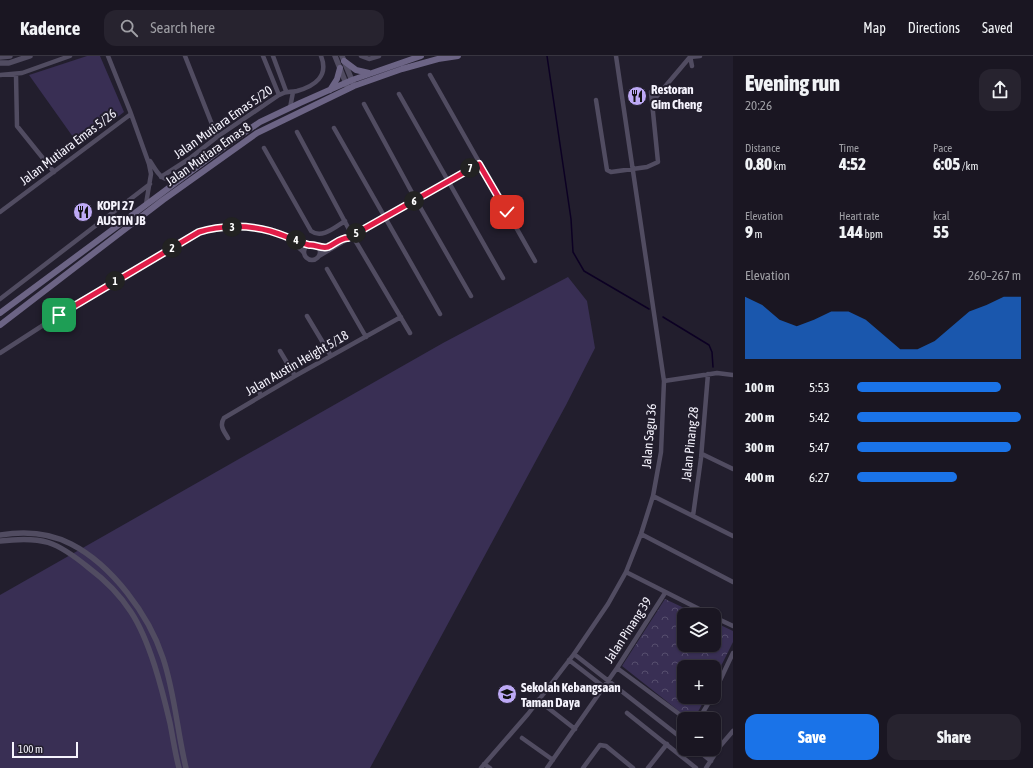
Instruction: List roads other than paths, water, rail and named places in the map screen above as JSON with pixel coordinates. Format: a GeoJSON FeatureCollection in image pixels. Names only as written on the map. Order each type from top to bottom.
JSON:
{"type":"FeatureCollection","features":[{"type":"Feature","properties":{"kind":"main road","name":"Jalan Mutiara Emas 8"},"geometry":{"type":"LineString","coordinates":[[0,325],[163,200],[256,133],[370,73],[421,56]]}},
{"type":"Feature","properties":{"kind":"main road","name":"Jalan Mutiara Emas 8"},"geometry":{"type":"LineString","coordinates":[[0,313],[232,140],[254,126],[330,90],[438,59],[458,56]]}},
{"type":"Feature","properties":{"kind":"main road"},"geometry":{"type":"LineString","coordinates":[[343,58],[356,70],[370,73]]}},
{"type":"Feature","properties":{"kind":"main road"},"geometry":{"type":"LineString","coordinates":[[330,90],[337,79],[340,68]]}},
{"type":"Feature","properties":{"kind":"street"},"geometry":{"type":"LineString","coordinates":[[0,57],[10,56]]}},
{"type":"Feature","properties":{"kind":"street"},"geometry":{"type":"LineString","coordinates":[[0,63],[9,63],[30,56]]}},
{"type":"Feature","properties":{"kind":"street"},"geometry":{"type":"LineString","coordinates":[[0,75],[16,75],[70,56]]}},
{"type":"Feature","properties":{"kind":"street"},"geometry":{"type":"LineString","coordinates":[[108,56],[147,156],[151,174],[146,204]]}},
{"type":"Feature","properties":{"kind":"street"},"geometry":{"type":"LineString","coordinates":[[185,56],[217,137]]}},
{"type":"Feature","properties":{"kind":"street"},"geometry":{"type":"LineString","coordinates":[[263,56],[279,95]]}},
{"type":"Feature","properties":{"kind":"street"},"geometry":{"type":"LineString","coordinates":[[273,56],[286,91]]}},
{"type":"Feature","properties":{"kind":"street","name":"Jalan Mutiara Emas 5/20"},"geometry":{"type":"LineString","coordinates":[[161,177],[279,95],[286,91],[293,92],[312,85],[322,75],[324,69],[321,56]]}},
{"type":"Feature","properties":{"kind":"street"},"geometry":{"type":"LineString","coordinates":[[334,56],[350,84]]}},
{"type":"Feature","properties":{"kind":"street"},"geometry":{"type":"LineString","coordinates":[[361,56],[369,59],[379,56]]}},
{"type":"Feature","properties":{"kind":"street","name":"Jalan Sagu 36"},"geometry":{"type":"LineString","coordinates":[[480,768],[514,731],[574,654],[608,604],[626,572],[653,496],[661,452],[664,381],[634,169],[616,56]]}},
{"type":"Feature","properties":{"kind":"street"},"geometry":{"type":"LineString","coordinates":[[652,102],[690,57],[700,56]]}},
{"type":"Feature","properties":{"kind":"street"},"geometry":{"type":"LineString","coordinates":[[690,57],[692,66]]}},
{"type":"Feature","properties":{"kind":"street"},"geometry":{"type":"LineString","coordinates":[[343,58],[350,84]]}},
{"type":"Feature","properties":{"kind":"street"},"geometry":{"type":"LineString","coordinates":[[16,75],[17,126],[54,172]]}},
{"type":"Feature","properties":{"kind":"street"},"geometry":{"type":"LineString","coordinates":[[430,75],[535,261]]}},
{"type":"Feature","properties":{"kind":"street"},"geometry":{"type":"LineString","coordinates":[[290,108],[293,92]]}},
{"type":"Feature","properties":{"kind":"street"},"geometry":{"type":"LineString","coordinates":[[596,100],[607,170],[611,172],[634,169],[647,167],[658,162],[651,92]]}},
{"type":"Feature","properties":{"kind":"street"},"geometry":{"type":"LineString","coordinates":[[399,94],[503,278]]}},
{"type":"Feature","properties":{"kind":"street"},"geometry":{"type":"LineString","coordinates":[[364,104],[416,200],[471,296]]}},
{"type":"Feature","properties":{"kind":"street","name":"Jalan Mutiara Emas 5/26"},"geometry":{"type":"LineString","coordinates":[[0,212],[131,114]]}},
{"type":"Feature","properties":{"kind":"street"},"geometry":{"type":"LineString","coordinates":[[334,128],[440,314]]}},
{"type":"Feature","properties":{"kind":"street"},"geometry":{"type":"LineString","coordinates":[[297,132],[345,221],[350,236],[410,333]]}},
{"type":"Feature","properties":{"kind":"street"},"geometry":{"type":"LineString","coordinates":[[264,148],[311,231],[322,234],[345,221]]}},
{"type":"Feature","properties":{"kind":"street"},"geometry":{"type":"LineString","coordinates":[[147,156],[161,177],[168,180],[178,181]]}},
{"type":"Feature","properties":{"kind":"street"},"geometry":{"type":"LineString","coordinates":[[0,353],[59,315],[199,232],[227,227],[249,227],[272,232],[309,245],[314,244],[318,247],[326,247],[385,218],[448,180],[479,164]]}},
{"type":"Feature","properties":{"kind":"street"},"geometry":{"type":"LineString","coordinates":[[0,299],[150,184]]}},
{"type":"Feature","properties":{"kind":"street"},"geometry":{"type":"LineString","coordinates":[[290,239],[299,246],[306,258],[311,260],[316,259],[350,236]]}},
{"type":"Feature","properties":{"kind":"street"},"geometry":{"type":"LineString","coordinates":[[304,253],[305,248],[309,245]]}},
{"type":"Feature","properties":{"kind":"street"},"geometry":{"type":"LineString","coordinates":[[318,247],[320,251],[319,256]]}},
{"type":"Feature","properties":{"kind":"street"},"geometry":{"type":"LineString","coordinates":[[327,269],[366,337]]}},
{"type":"Feature","properties":{"kind":"street"},"geometry":{"type":"LineString","coordinates":[[307,316],[330,356]]}},
{"type":"Feature","properties":{"kind":"street","name":"Jalan Austin Height 5/18"},"geometry":{"type":"LineString","coordinates":[[228,438],[222,428],[224,418],[294,376],[401,317]]}},
{"type":"Feature","properties":{"kind":"street"},"geometry":{"type":"LineString","coordinates":[[280,351],[294,376]]}},
{"type":"Feature","properties":{"kind":"street"},"geometry":{"type":"LineString","coordinates":[[664,381],[717,373],[733,374]]}},
{"type":"Feature","properties":{"kind":"street","name":"Jalan Pinang 28"},"geometry":{"type":"LineString","coordinates":[[693,516],[702,454],[708,374]]}},
{"type":"Feature","properties":{"kind":"street"},"geometry":{"type":"LineString","coordinates":[[257,386],[261,396]]}},
{"type":"Feature","properties":{"kind":"street"},"geometry":{"type":"LineString","coordinates":[[702,454],[733,469]]}},
{"type":"Feature","properties":{"kind":"street"},"geometry":{"type":"LineString","coordinates":[[653,496],[733,536]]}},
{"type":"Feature","properties":{"kind":"street"},"geometry":{"type":"LineString","coordinates":[[0,535],[27,533],[43,534],[71,544],[91,557],[109,573],[141,611],[163,658],[176,712],[186,768]]}},
{"type":"Feature","properties":{"kind":"street"},"geometry":{"type":"LineString","coordinates":[[640,534],[733,582]]}},
{"type":"Feature","properties":{"kind":"street"},"geometry":{"type":"LineString","coordinates":[[0,541],[36,539],[55,544],[97,574],[112,588],[131,611],[142,632],[161,686],[179,768]]}},
{"type":"Feature","properties":{"kind":"street"},"geometry":{"type":"LineString","coordinates":[[626,572],[696,608]]}},
{"type":"Feature","properties":{"kind":"street","name":"Jalan Pinang 39"},"geometry":{"type":"LineString","coordinates":[[547,768],[617,668],[665,592]]}},
{"type":"Feature","properties":{"kind":"street"},"geometry":{"type":"LineString","coordinates":[[721,620],[733,626]]}},
{"type":"Feature","properties":{"kind":"street"},"geometry":{"type":"LineString","coordinates":[[721,678],[733,653]]}},
{"type":"Feature","properties":{"kind":"street"},"geometry":{"type":"LineString","coordinates":[[574,654],[677,734]]}},
{"type":"Feature","properties":{"kind":"street"},"geometry":{"type":"LineString","coordinates":[[569,660],[604,686]]}},
{"type":"Feature","properties":{"kind":"street"},"geometry":{"type":"LineString","coordinates":[[617,668],[677,712]]}},
{"type":"Feature","properties":{"kind":"street"},"geometry":{"type":"LineString","coordinates":[[538,700],[575,728]]}},
{"type":"Feature","properties":{"kind":"street"},"geometry":{"type":"LineString","coordinates":[[627,713],[696,768]]}},
{"type":"Feature","properties":{"kind":"street"},"geometry":{"type":"LineString","coordinates":[[721,745],[733,731]]}},
{"type":"Feature","properties":{"kind":"street"},"geometry":{"type":"LineString","coordinates":[[522,738],[552,760]]}},
{"type":"Feature","properties":{"kind":"street"},"geometry":{"type":"LineString","coordinates":[[648,768],[667,744]]}},
{"type":"Feature","properties":{"kind":"street"},"geometry":{"type":"LineString","coordinates":[[583,768],[600,745],[606,746],[633,768]]}},
{"type":"Feature","properties":{"kind":"street"},"geometry":{"type":"LineString","coordinates":[[704,756],[710,761]]}},
{"type":"Feature","properties":{"kind":"street"},"geometry":{"type":"LineString","coordinates":[[706,768],[713,756]]}},
{"type":"Feature","properties":{"kind":"street"},"geometry":{"type":"LineString","coordinates":[[484,764],[490,768]]}},
{"type":"Feature","properties":{"kind":"waterway"},"geometry":{"type":"LineString","coordinates":[[547,56],[571,219],[573,252],[584,271],[649,309]]}},
{"type":"Feature","properties":{"kind":"waterway"},"geometry":{"type":"LineString","coordinates":[[663,317],[709,345],[712,352],[713,367]]}},
{"type":"Feature","properties":{"kind":"place","name":"Restoran Gim Cheng"},"geometry":{"type":"Point","coordinates":[637,96]}},
{"type":"Feature","properties":{"kind":"place","name":"KOPI 27 AUSTIN JB"},"geometry":{"type":"Point","coordinates":[83,212]}},
{"type":"Feature","properties":{"kind":"place","name":"Sekolah Kebangsaan Taman Daya"},"geometry":{"type":"Point","coordinates":[507,694]}}]}
